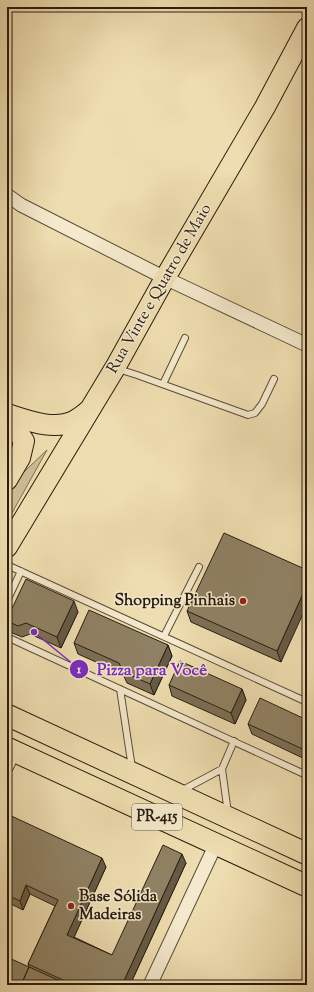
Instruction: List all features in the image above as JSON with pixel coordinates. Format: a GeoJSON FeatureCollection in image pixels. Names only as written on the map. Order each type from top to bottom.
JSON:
{"type":"FeatureCollection","features":[{"type":"Feature","properties":{"kind":"highway","name":"PR-415"},"geometry":{"type":"LineString","coordinates":[[7,716],[307,854]]}},
{"type":"Feature","properties":{"kind":"highway","name":"PR-415"},"geometry":{"type":"LineString","coordinates":[[9,755],[216,844],[307,886]]}},
{"type":"Feature","properties":{"kind":"main road","name":"Rua Vinte e Quatro de Maio"},"geometry":{"type":"LineString","coordinates":[[7,547],[91,410],[265,107],[307,28]]}},
{"type":"Feature","properties":{"kind":"main road"},"geometry":{"type":"LineString","coordinates":[[7,414],[44,424],[61,425],[74,421],[91,410]]}},
{"type":"Feature","properties":{"kind":"main road"},"geometry":{"type":"LineString","coordinates":[[7,417],[24,441],[20,458],[7,480]]}},
{"type":"Feature","properties":{"kind":"street"},"geometry":{"type":"LineString","coordinates":[[7,195],[21,205],[166,278],[307,345]]}},
{"type":"Feature","properties":{"kind":"street"},"geometry":{"type":"LineString","coordinates":[[150,985],[216,844]]}},
{"type":"Feature","properties":{"kind":"lane"},"geometry":{"type":"LineString","coordinates":[[164,384],[185,338]]}},
{"type":"Feature","properties":{"kind":"lane"},"geometry":{"type":"LineString","coordinates":[[115,368],[164,384],[248,415],[255,413],[262,404],[274,378]]}},
{"type":"Feature","properties":{"kind":"lane"},"geometry":{"type":"LineString","coordinates":[[7,565],[307,702]]}},
{"type":"Feature","properties":{"kind":"lane"},"geometry":{"type":"LineString","coordinates":[[164,636],[199,567]]}},
{"type":"Feature","properties":{"kind":"lane"},"geometry":{"type":"LineString","coordinates":[[7,601],[21,571]]}},
{"type":"Feature","properties":{"kind":"lane"},"geometry":{"type":"LineString","coordinates":[[7,637],[302,773]]}},
{"type":"Feature","properties":{"kind":"lane"},"geometry":{"type":"LineString","coordinates":[[120,689],[133,774]]}},
{"type":"Feature","properties":{"kind":"lane"},"geometry":{"type":"LineString","coordinates":[[228,818],[222,769],[234,742]]}},
{"type":"Feature","properties":{"kind":"lane"},"geometry":{"type":"LineString","coordinates":[[176,794],[222,769]]}},
{"type":"Feature","properties":{"kind":"shaded area"},"geometry":{"type":"Polygon","coordinates":[[[47,450],[7,522],[7,488],[47,450]]]}},
{"type":"Feature","properties":{"kind":"building"},"geometry":{"type":"Polygon","coordinates":[[[224,533],[307,570],[307,585],[277,651],[187,611],[224,533]]]}},
{"type":"Feature","properties":{"kind":"building"},"geometry":{"type":"Polygon","coordinates":[[[26,579],[74,601],[57,637],[26,623],[18,626],[7,621],[26,579]]]}},
{"type":"Feature","properties":{"kind":"building"},"geometry":{"type":"Polygon","coordinates":[[[89,610],[168,645],[150,684],[123,672],[119,663],[74,643],[89,610]]]}},
{"type":"Feature","properties":{"kind":"building"},"geometry":{"type":"Polygon","coordinates":[[[180,661],[242,689],[231,713],[169,685],[180,661]]]}},
{"type":"Feature","properties":{"kind":"building"},"geometry":{"type":"Polygon","coordinates":[[[260,698],[307,720],[307,751],[248,724],[260,698]]]}},
{"type":"Feature","properties":{"kind":"building","name":"Base Sólida Madeiras"},"geometry":{"type":"Polygon","coordinates":[[[7,814],[102,858],[67,935],[112,955],[163,845],[182,854],[122,985],[74,985],[28,964],[58,900],[26,885],[20,901],[7,895],[7,814]]]}},
{"type":"Feature","properties":{"kind":"building"},"geometry":{"type":"Polygon","coordinates":[[[7,957],[29,967],[21,985],[7,985],[7,957]]]}},
{"type":"Feature","properties":{"kind":"building"},"geometry":{"type":"Polygon","coordinates":[[[29,967],[69,985],[21,985],[29,967]]]}},
{"type":"Feature","properties":{"kind":"place","name":"Shopping Pinhais"},"geometry":{"type":"Point","coordinates":[243,601]}},
{"type":"Feature","properties":{"kind":"place","name":"Pizza para Você"},"geometry":{"type":"Point","coordinates":[34,632]}},
{"type":"Feature","properties":{"kind":"place","name":"Base Sólida Madeiras"},"geometry":{"type":"Point","coordinates":[71,906]}}]}
